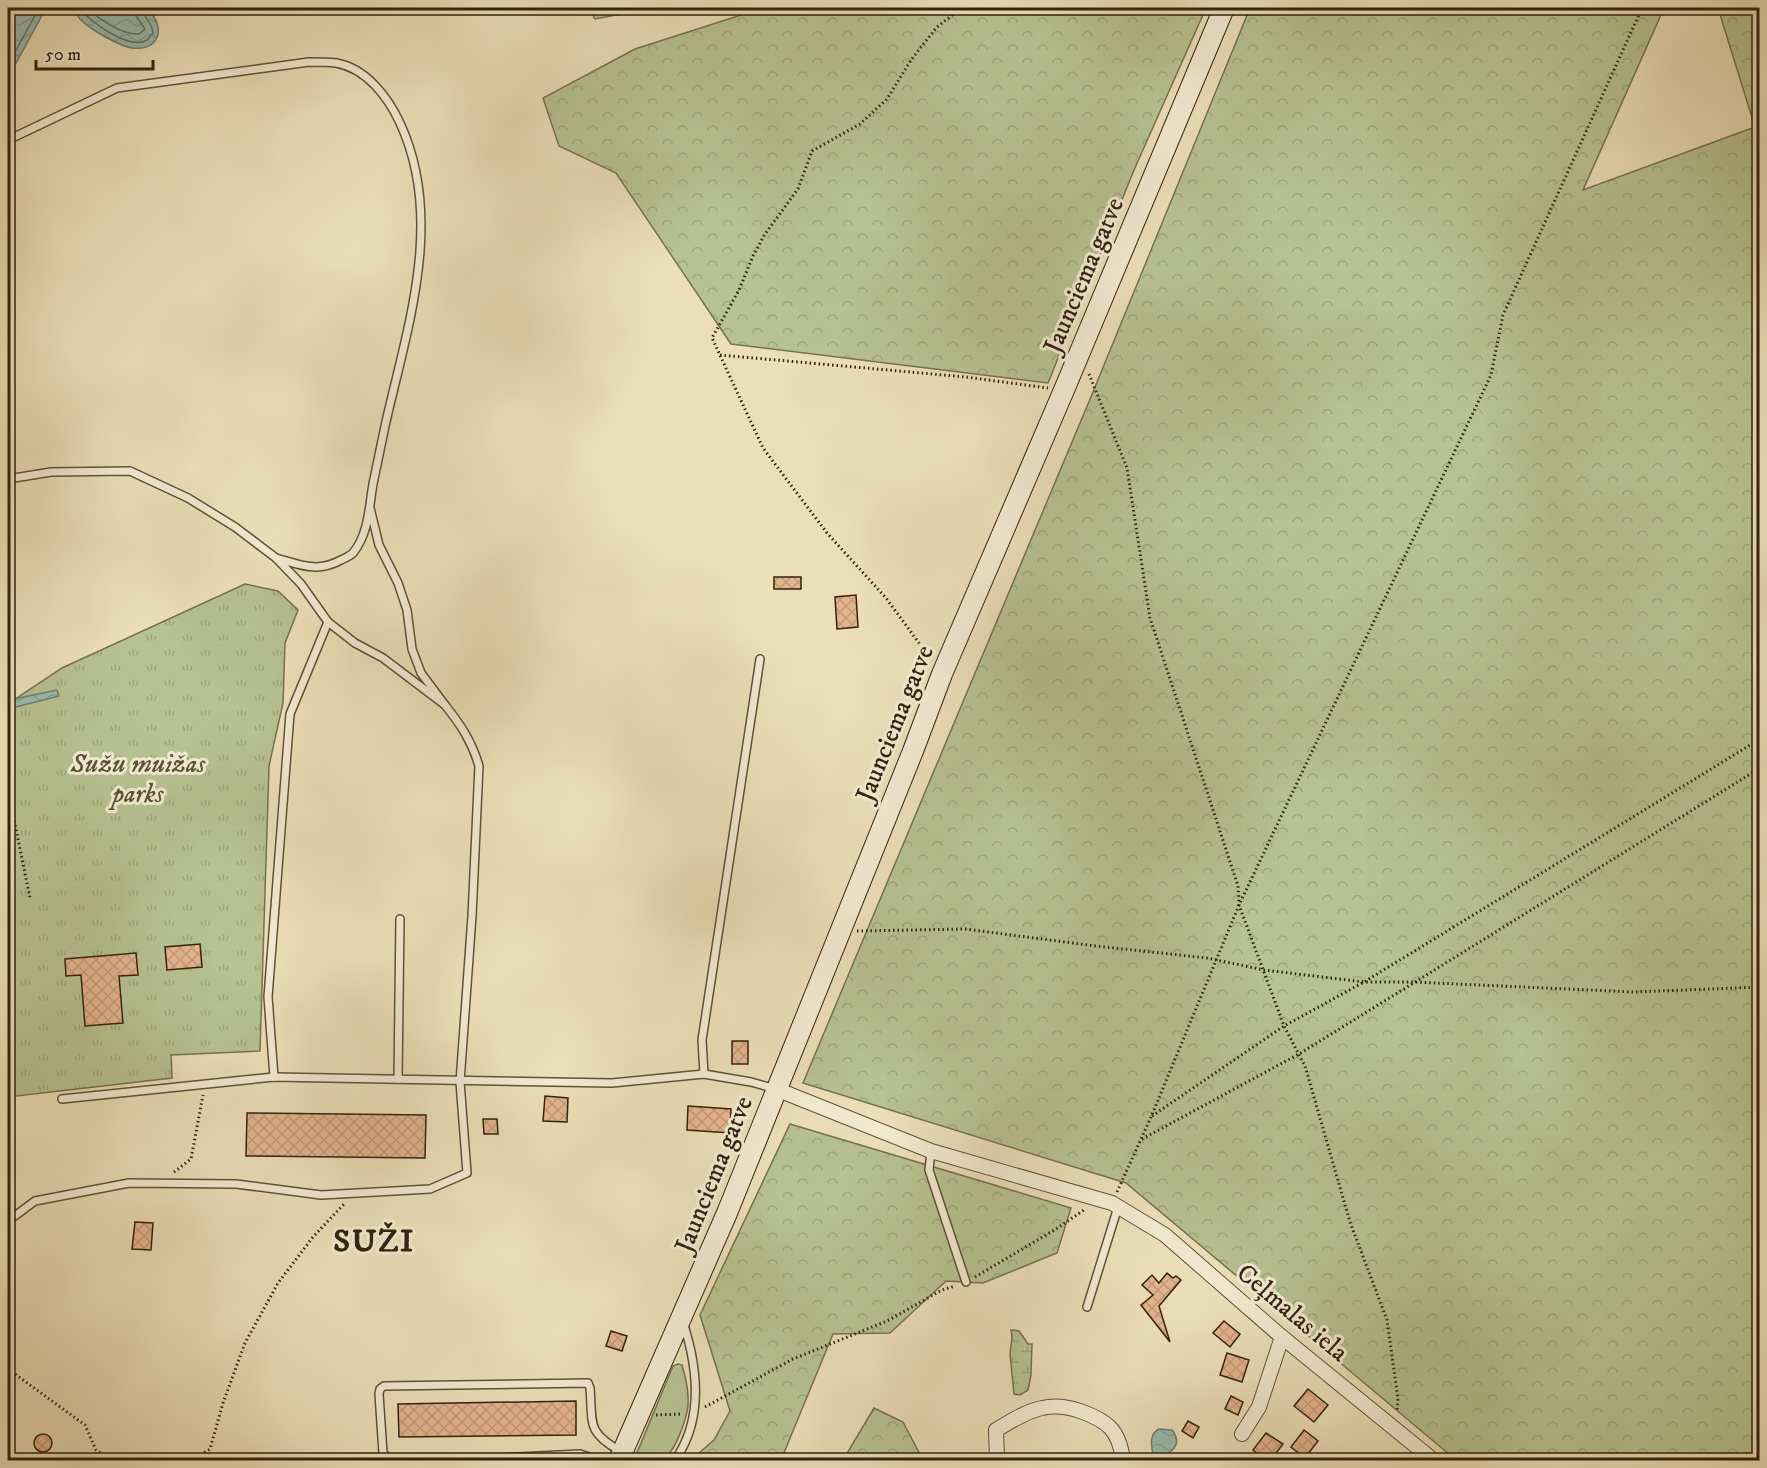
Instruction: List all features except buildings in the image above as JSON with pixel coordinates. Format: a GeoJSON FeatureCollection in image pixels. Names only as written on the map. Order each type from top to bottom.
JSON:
{"type":"FeatureCollection","features":[{"type":"Feature","properties":{"kind":"main road","name":"Jaunciema gatve"},"geometry":{"type":"LineString","coordinates":[[621,1457],[727,1213],[840,929],[914,751],[942,674],[1065,390],[1224,8]]}},
{"type":"Feature","properties":{"kind":"street","name":"Ceļmalas iela"},"geometry":{"type":"LineString","coordinates":[[776,1089],[931,1151],[1115,1205],[1165,1235],[1282,1337],[1433,1461]]}},
{"type":"Feature","properties":{"kind":"street"},"geometry":{"type":"LineString","coordinates":[[1242,1434],[1259,1407],[1282,1337]]}},
{"type":"Feature","properties":{"kind":"street"},"geometry":{"type":"LineString","coordinates":[[996,1461],[996,1431],[1015,1419],[1042,1408],[1066,1407],[1101,1418],[1116,1435],[1123,1461]]}},
{"type":"Feature","properties":{"kind":"lane"},"geometry":{"type":"LineString","coordinates":[[8,140],[117,88],[309,62],[338,64],[359,73],[377,86],[396,115],[417,171],[421,210],[420,255],[414,302],[376,467],[365,531],[352,554],[327,568],[309,567],[276,558]]}},
{"type":"Feature","properties":{"kind":"lane"},"geometry":{"type":"LineString","coordinates":[[8,479],[51,472],[130,471],[188,498],[235,526],[276,558],[301,584],[328,622],[446,705]]}},
{"type":"Feature","properties":{"kind":"lane"},"geometry":{"type":"LineString","coordinates":[[8,1221],[35,1202],[129,1183],[236,1184],[321,1195],[430,1189],[467,1173],[460,1082],[472,916],[479,766],[474,748],[463,728],[422,673],[412,649],[407,610],[398,583],[379,545],[370,508]]}},
{"type":"Feature","properties":{"kind":"lane"},"geometry":{"type":"LineString","coordinates":[[274,1077],[268,997],[290,714],[328,622]]}},
{"type":"Feature","properties":{"kind":"lane"},"geometry":{"type":"LineString","coordinates":[[704,1074],[702,1040],[760,659]]}},
{"type":"Feature","properties":{"kind":"lane"},"geometry":{"type":"LineString","coordinates":[[398,1079],[400,920]]}},
{"type":"Feature","properties":{"kind":"lane"},"geometry":{"type":"LineString","coordinates":[[62,1099],[274,1077],[612,1083],[704,1074],[776,1089]]}},
{"type":"Feature","properties":{"kind":"lane"},"geometry":{"type":"LineString","coordinates":[[931,1151],[929,1170],[966,1282]]}},
{"type":"Feature","properties":{"kind":"lane"},"geometry":{"type":"LineString","coordinates":[[1087,1307],[1115,1205]]}},
{"type":"Feature","properties":{"kind":"lane"},"geometry":{"type":"LineString","coordinates":[[675,1461],[689,1434],[697,1384],[691,1345],[682,1317]]}},
{"type":"Feature","properties":{"kind":"lane"},"geometry":{"type":"LineString","coordinates":[[422,1461],[389,1459],[383,1453],[379,1394],[380,1389],[384,1386],[588,1383],[591,1388],[593,1429],[602,1441],[621,1457]]}},
{"type":"Feature","properties":{"kind":"lane"},"geometry":{"type":"LineString","coordinates":[[457,1461],[580,1454],[598,1461]]}},
{"type":"Feature","properties":{"kind":"path"},"geometry":{"type":"LineString","coordinates":[[942,674],[886,598],[827,533],[763,448],[712,338],[739,290],[757,249],[798,189],[812,151],[860,124],[887,99],[911,60],[936,28],[961,8]]}},
{"type":"Feature","properties":{"kind":"path"},"geometry":{"type":"LineString","coordinates":[[1115,1205],[1239,905],[1491,375],[1503,315],[1642,8]]}},
{"type":"Feature","properties":{"kind":"path"},"geometry":{"type":"LineString","coordinates":[[1080,352],[1127,468],[1150,618],[1238,886],[1239,905],[1284,1026],[1305,1066],[1350,1222],[1387,1320],[1398,1399],[1397,1431]]}},
{"type":"Feature","properties":{"kind":"path"},"geometry":{"type":"LineString","coordinates":[[720,355],[966,377],[1065,390]]}},
{"type":"Feature","properties":{"kind":"path"},"geometry":{"type":"LineString","coordinates":[[1151,1118],[1284,1026],[1364,982],[1760,739]]}},
{"type":"Feature","properties":{"kind":"path"},"geometry":{"type":"LineString","coordinates":[[1140,1140],[1299,1054],[1760,768]]}},
{"type":"Feature","properties":{"kind":"path"},"geometry":{"type":"LineString","coordinates":[[8,790],[30,898]]}},
{"type":"Feature","properties":{"kind":"path"},"geometry":{"type":"LineString","coordinates":[[840,929],[865,931],[965,928],[1216,960],[1264,970],[1364,982],[1413,982],[1634,992],[1760,987]]}},
{"type":"Feature","properties":{"kind":"path"},"geometry":{"type":"LineString","coordinates":[[154,1183],[164,1179],[190,1159],[205,1084]]}},
{"type":"Feature","properties":{"kind":"path"},"geometry":{"type":"LineString","coordinates":[[194,1461],[210,1449],[223,1403],[245,1343],[278,1283],[313,1238],[353,1193]]}},
{"type":"Feature","properties":{"kind":"path"},"geometry":{"type":"LineString","coordinates":[[639,1416],[693,1413],[793,1359],[887,1321],[942,1290],[966,1282],[1056,1229],[1097,1200]]}},
{"type":"Feature","properties":{"kind":"path"},"geometry":{"type":"LineString","coordinates":[[8,1369],[85,1425],[96,1450],[111,1461]]}},
{"type":"Feature","properties":{"kind":"path"},"geometry":{"type":"LineString","coordinates":[[41,1461],[48,1457]]}},
{"type":"Feature","properties":{"kind":"green space"},"geometry":{"type":"Polygon","coordinates":[[[589,8],[654,8],[595,19],[589,8]]]}},
{"type":"Feature","properties":{"kind":"green space"},"geometry":{"type":"Polygon","coordinates":[[[763,8],[1206,8],[1134,170],[1048,383],[731,344],[616,173],[559,146],[543,98],[635,49],[763,8]]]}},
{"type":"Feature","properties":{"kind":"green space"},"geometry":{"type":"Polygon","coordinates":[[[1250,8],[1664,8],[1583,190],[1755,127],[1718,8],[1759,8],[1759,1460],[1456,1460],[1126,1183],[803,1083],[1093,392],[1250,8]]]}},
{"type":"Feature","properties":{"kind":"green space","name":"Sužu muižas parks"},"geometry":{"type":"Polygon","coordinates":[[[245,584],[278,591],[298,610],[285,643],[283,703],[269,766],[260,1051],[171,1055],[172,1078],[8,1097],[8,704],[62,668],[245,584]]]}},
{"type":"Feature","properties":{"kind":"green space"},"geometry":{"type":"Polygon","coordinates":[[[790,1124],[1071,1208],[1057,1253],[983,1283],[946,1281],[890,1333],[833,1334],[781,1460],[691,1460],[714,1440],[730,1411],[700,1315],[790,1124]]]}},
{"type":"Feature","properties":{"kind":"green space"},"geometry":{"type":"Polygon","coordinates":[[[1011,1330],[1019,1331],[1028,1344],[1032,1344],[1028,1390],[1020,1395],[1014,1394],[1010,1354],[1011,1330]]]}},
{"type":"Feature","properties":{"kind":"green space"},"geometry":{"type":"Polygon","coordinates":[[[682,1365],[688,1401],[679,1436],[671,1451],[662,1459],[634,1460],[673,1366],[682,1365]]]}},
{"type":"Feature","properties":{"kind":"green space"},"geometry":{"type":"Polygon","coordinates":[[[874,1408],[903,1422],[923,1460],[843,1460],[874,1408]]]}},
{"type":"Feature","properties":{"kind":"water"},"geometry":{"type":"Polygon","coordinates":[[[8,8],[46,8],[16,63],[8,72],[8,8]]]}},
{"type":"Feature","properties":{"kind":"water"},"geometry":{"type":"Polygon","coordinates":[[[71,8],[144,8],[156,21],[158,35],[155,41],[142,48],[126,47],[90,27],[71,8]]]}},
{"type":"Feature","properties":{"kind":"water"},"geometry":{"type":"Polygon","coordinates":[[[57,690],[59,696],[8,709],[8,703],[13,702],[14,699],[57,690]]]}},
{"type":"Feature","properties":{"kind":"water"},"geometry":{"type":"Polygon","coordinates":[[[1159,1429],[1172,1430],[1177,1440],[1170,1452],[1156,1458],[1153,1456],[1152,1441],[1153,1434],[1159,1429]]]}},
{"type":"Feature","properties":{"kind":"district","name":"SUŽI"},"geometry":{"type":"Point","coordinates":[374,1240]}}]}
